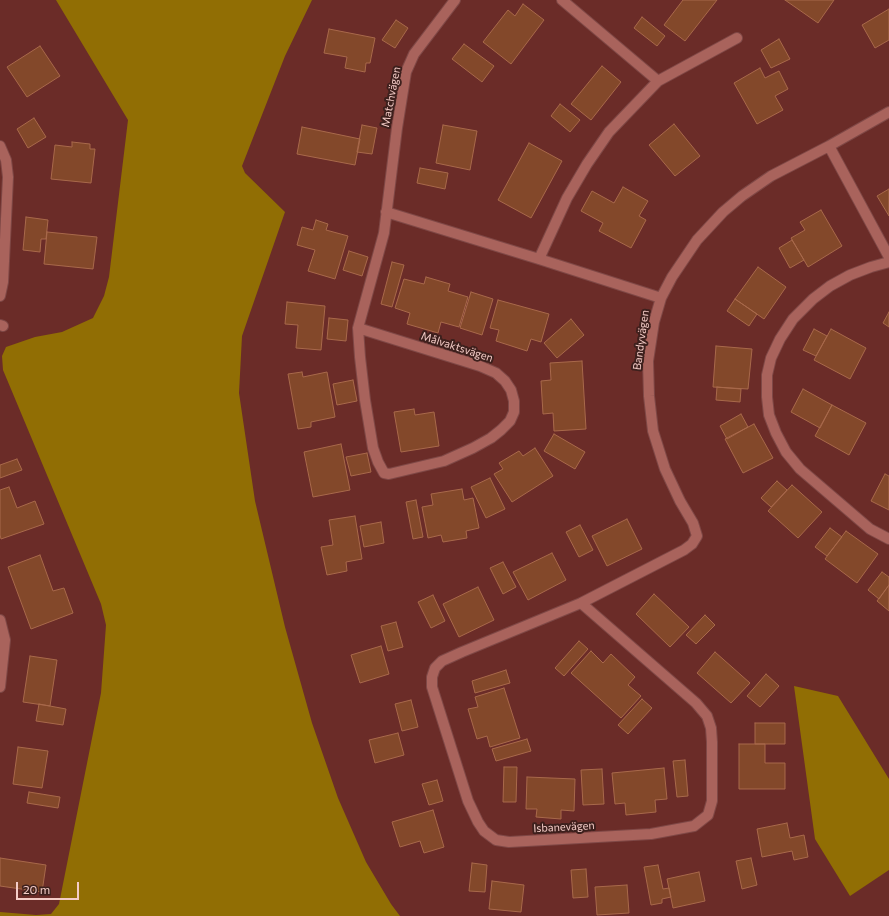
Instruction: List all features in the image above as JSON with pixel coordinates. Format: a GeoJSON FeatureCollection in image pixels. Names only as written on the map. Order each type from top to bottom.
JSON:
{"type":"FeatureCollection","features":[{"type":"Feature","properties":{"kind":"street","name":"Matchvägen"},"geometry":{"type":"LineString","coordinates":[[386,212],[406,72],[414,54],[455,0]]}},
{"type":"Feature","properties":{"kind":"street"},"geometry":{"type":"LineString","coordinates":[[562,0],[658,81]]}},
{"type":"Feature","properties":{"kind":"street"},"geometry":{"type":"LineString","coordinates":[[539,259],[567,198],[586,164],[609,132],[658,81],[736,38]]}},
{"type":"Feature","properties":{"kind":"street","name":"Bandyvägen"},"geometry":{"type":"LineString","coordinates":[[697,536],[693,523],[680,501],[665,469],[653,430],[649,396],[648,361],[654,322],[660,298],[697,240],[723,212],[742,196],[771,176],[829,146],[889,112]]}},
{"type":"Feature","properties":{"kind":"street"},"geometry":{"type":"LineString","coordinates":[[0,146],[6,160],[8,177],[3,282],[0,296]]}},
{"type":"Feature","properties":{"kind":"street"},"geometry":{"type":"LineString","coordinates":[[829,146],[889,257]]}},
{"type":"Feature","properties":{"kind":"street"},"geometry":{"type":"LineString","coordinates":[[386,212],[660,298]]}},
{"type":"Feature","properties":{"kind":"street","name":"Målvaktsvägen"},"geometry":{"type":"LineString","coordinates":[[358,328],[480,366],[496,373],[505,381],[511,390],[514,401],[514,412],[510,421],[502,430],[491,438],[444,461],[389,474],[384,473],[373,448],[365,400],[358,328],[384,233],[386,212]]}},
{"type":"Feature","properties":{"kind":"street"},"geometry":{"type":"LineString","coordinates":[[889,262],[850,275],[830,286],[813,298],[793,319],[780,339],[771,358],[767,375],[767,397],[769,415],[776,434],[786,452],[800,469],[870,528],[889,539]]}},
{"type":"Feature","properties":{"kind":"street","name":"Isbanevägen"},"geometry":{"type":"LineString","coordinates":[[582,603],[696,703],[706,716],[711,728],[712,742],[712,802],[708,815],[694,826],[651,834],[509,842],[496,840],[484,831],[468,801],[432,687],[432,677],[435,668],[442,661],[462,652],[582,603],[684,550],[692,544],[697,536]]}},
{"type":"Feature","properties":{"kind":"street"},"geometry":{"type":"LineString","coordinates":[[0,620],[6,640],[0,687]]}},
{"type":"Feature","properties":{"kind":"shaded area"},"geometry":{"type":"Polygon","coordinates":[[[56,0],[312,0],[285,56],[242,166],[245,173],[285,212],[242,336],[239,393],[255,501],[285,627],[312,723],[338,798],[366,862],[391,904],[400,916],[0,916],[0,912],[36,915],[51,914],[59,904],[101,693],[106,625],[101,604],[3,370],[2,356],[6,347],[35,337],[62,332],[93,318],[104,296],[109,277],[128,120],[56,0]]]}},
{"type":"Feature","properties":{"kind":"shaded area"},"geometry":{"type":"Polygon","coordinates":[[[794,686],[838,696],[889,779],[889,870],[850,896],[815,839],[794,686]]]}},
{"type":"Feature","properties":{"kind":"building"},"geometry":{"type":"Polygon","coordinates":[[[683,0],[717,0],[685,41],[664,25],[683,0]]]}},
{"type":"Feature","properties":{"kind":"building"},"geometry":{"type":"Polygon","coordinates":[[[785,0],[834,0],[818,23],[785,0]]]}},
{"type":"Feature","properties":{"kind":"building"},"geometry":{"type":"Polygon","coordinates":[[[523,4],[544,20],[511,64],[483,42],[508,10],[515,16],[523,4]]]}},
{"type":"Feature","properties":{"kind":"building"},"geometry":{"type":"Polygon","coordinates":[[[889,9],[889,40],[875,48],[862,25],[889,9]]]}},
{"type":"Feature","properties":{"kind":"building"},"geometry":{"type":"Polygon","coordinates":[[[642,17],[665,36],[657,46],[634,28],[642,17]]]}},
{"type":"Feature","properties":{"kind":"building"},"geometry":{"type":"Polygon","coordinates":[[[396,20],[408,28],[395,48],[382,40],[396,20]]]}},
{"type":"Feature","properties":{"kind":"building"},"geometry":{"type":"Polygon","coordinates":[[[329,29],[375,38],[370,63],[366,63],[365,72],[345,68],[347,57],[324,53],[329,29]]]}},
{"type":"Feature","properties":{"kind":"building"},"geometry":{"type":"Polygon","coordinates":[[[779,39],[790,59],[771,68],[761,50],[779,39]]]}},
{"type":"Feature","properties":{"kind":"building"},"geometry":{"type":"Polygon","coordinates":[[[464,44],[494,66],[482,82],[452,59],[464,44]]]}},
{"type":"Feature","properties":{"kind":"building"},"geometry":{"type":"Polygon","coordinates":[[[40,46],[60,76],[27,97],[7,67],[40,46]]]}},
{"type":"Feature","properties":{"kind":"building"},"geometry":{"type":"Polygon","coordinates":[[[602,66],[621,82],[591,120],[571,104],[602,66]]]}},
{"type":"Feature","properties":{"kind":"building"},"geometry":{"type":"Polygon","coordinates":[[[760,68],[765,78],[779,71],[788,89],[775,96],[783,110],[757,124],[734,83],[760,68]]]}},
{"type":"Feature","properties":{"kind":"building"},"geometry":{"type":"Polygon","coordinates":[[[560,104],[580,120],[570,132],[551,116],[560,104]]]}},
{"type":"Feature","properties":{"kind":"building"},"geometry":{"type":"Polygon","coordinates":[[[34,118],[46,137],[28,148],[17,129],[34,118]]]}},
{"type":"Feature","properties":{"kind":"building"},"geometry":{"type":"Polygon","coordinates":[[[674,124],[700,156],[675,176],[649,145],[674,124]]]}},
{"type":"Feature","properties":{"kind":"building"},"geometry":{"type":"Polygon","coordinates":[[[362,125],[377,128],[372,154],[357,152],[362,125]]]}},
{"type":"Feature","properties":{"kind":"building"},"geometry":{"type":"Polygon","coordinates":[[[443,125],[477,131],[470,170],[436,163],[443,125]]]}},
{"type":"Feature","properties":{"kind":"building"},"geometry":{"type":"Polygon","coordinates":[[[302,127],[360,139],[355,165],[297,154],[302,127]]]}},
{"type":"Feature","properties":{"kind":"building"},"geometry":{"type":"Polygon","coordinates":[[[72,142],[90,144],[90,149],[95,149],[91,183],[51,179],[55,145],[72,147],[72,142]]]}},
{"type":"Feature","properties":{"kind":"building"},"geometry":{"type":"Polygon","coordinates":[[[529,143],[562,161],[531,218],[498,200],[529,143]]]}},
{"type":"Feature","properties":{"kind":"building"},"geometry":{"type":"Polygon","coordinates":[[[420,168],[448,173],[445,189],[417,183],[420,168]]]}},
{"type":"Feature","properties":{"kind":"building"},"geometry":{"type":"Polygon","coordinates":[[[623,187],[648,201],[639,216],[646,220],[631,248],[599,231],[603,223],[581,211],[592,191],[614,203],[623,187]]]}},
{"type":"Feature","properties":{"kind":"building"},"geometry":{"type":"Polygon","coordinates":[[[889,189],[889,216],[877,196],[889,189]]]}},
{"type":"Feature","properties":{"kind":"building"},"geometry":{"type":"Polygon","coordinates":[[[821,210],[842,246],[808,267],[791,238],[805,230],[800,222],[821,210]]]}},
{"type":"Feature","properties":{"kind":"building"},"geometry":{"type":"Polygon","coordinates":[[[26,217],[48,220],[46,239],[41,239],[40,252],[23,250],[26,217]]]}},
{"type":"Feature","properties":{"kind":"building"},"geometry":{"type":"Polygon","coordinates":[[[316,220],[328,224],[326,230],[348,236],[335,279],[308,271],[315,250],[297,245],[302,227],[313,230],[316,220]]]}},
{"type":"Feature","properties":{"kind":"building"},"geometry":{"type":"Polygon","coordinates":[[[47,232],[97,237],[93,269],[44,264],[47,232]]]}},
{"type":"Feature","properties":{"kind":"building"},"geometry":{"type":"Polygon","coordinates":[[[792,240],[804,260],[790,268],[779,248],[792,240]]]}},
{"type":"Feature","properties":{"kind":"building"},"geometry":{"type":"Polygon","coordinates":[[[349,251],[368,257],[362,276],[343,270],[349,251]]]}},
{"type":"Feature","properties":{"kind":"building"},"geometry":{"type":"Polygon","coordinates":[[[392,262],[404,265],[392,307],[381,304],[392,262]]]}},
{"type":"Feature","properties":{"kind":"building"},"geometry":{"type":"Polygon","coordinates":[[[758,267],[786,287],[764,319],[735,299],[758,267]]]}},
{"type":"Feature","properties":{"kind":"building"},"geometry":{"type":"Polygon","coordinates":[[[426,277],[450,284],[448,291],[468,297],[459,327],[441,322],[438,333],[407,324],[410,313],[395,308],[404,279],[424,284],[426,277]]]}},
{"type":"Feature","properties":{"kind":"building"},"geometry":{"type":"Polygon","coordinates":[[[471,292],[493,299],[482,335],[460,328],[471,292]]]}},
{"type":"Feature","properties":{"kind":"building"},"geometry":{"type":"Polygon","coordinates":[[[735,299],[757,314],[749,326],[727,311],[735,299]]]}},
{"type":"Feature","properties":{"kind":"building"},"geometry":{"type":"Polygon","coordinates":[[[498,300],[549,314],[541,342],[531,339],[527,351],[496,341],[499,330],[490,328],[498,300]]]}},
{"type":"Feature","properties":{"kind":"building"},"geometry":{"type":"Polygon","coordinates":[[[287,302],[325,306],[321,350],[296,348],[298,325],[285,324],[287,302]]]}},
{"type":"Feature","properties":{"kind":"building"},"geometry":{"type":"Polygon","coordinates":[[[889,312],[889,327],[883,323],[889,312]]]}},
{"type":"Feature","properties":{"kind":"building"},"geometry":{"type":"Polygon","coordinates":[[[329,318],[348,320],[346,341],[327,339],[329,318]]]}},
{"type":"Feature","properties":{"kind":"building"},"geometry":{"type":"Polygon","coordinates":[[[571,319],[584,335],[557,358],[544,343],[571,319]]]}},
{"type":"Feature","properties":{"kind":"building"},"geometry":{"type":"Polygon","coordinates":[[[814,329],[827,336],[816,356],[803,350],[814,329]]]}},
{"type":"Feature","properties":{"kind":"building"},"geometry":{"type":"Polygon","coordinates":[[[831,329],[866,348],[850,379],[814,360],[831,329]]]}},
{"type":"Feature","properties":{"kind":"building"},"geometry":{"type":"Polygon","coordinates":[[[716,346],[752,349],[748,389],[713,387],[716,346]]]}},
{"type":"Feature","properties":{"kind":"building"},"geometry":{"type":"Polygon","coordinates":[[[582,361],[586,429],[554,431],[553,413],[543,414],[541,381],[551,380],[550,363],[582,361]]]}},
{"type":"Feature","properties":{"kind":"building"},"geometry":{"type":"Polygon","coordinates":[[[302,372],[303,377],[327,372],[335,417],[311,422],[311,427],[298,429],[288,374],[302,372]]]}},
{"type":"Feature","properties":{"kind":"building"},"geometry":{"type":"Polygon","coordinates":[[[353,380],[357,401],[337,405],[333,384],[353,380]]]}},
{"type":"Feature","properties":{"kind":"building"},"geometry":{"type":"Polygon","coordinates":[[[717,387],[741,389],[740,402],[716,400],[717,387]]]}},
{"type":"Feature","properties":{"kind":"building"},"geometry":{"type":"Polygon","coordinates":[[[803,389],[832,405],[820,428],[791,412],[803,389]]]}},
{"type":"Feature","properties":{"kind":"building"},"geometry":{"type":"Polygon","coordinates":[[[832,405],[866,423],[849,455],[815,436],[832,405]]]}},
{"type":"Feature","properties":{"kind":"building"},"geometry":{"type":"Polygon","coordinates":[[[414,409],[415,415],[434,412],[439,446],[401,452],[394,412],[414,409]]]}},
{"type":"Feature","properties":{"kind":"building"},"geometry":{"type":"Polygon","coordinates":[[[741,414],[748,427],[727,439],[720,426],[741,414]]]}},
{"type":"Feature","properties":{"kind":"building"},"geometry":{"type":"Polygon","coordinates":[[[754,424],[773,458],[743,473],[725,439],[754,424]]]}},
{"type":"Feature","properties":{"kind":"building"},"geometry":{"type":"Polygon","coordinates":[[[554,434],[585,452],[575,469],[544,451],[554,434]]]}},
{"type":"Feature","properties":{"kind":"building"},"geometry":{"type":"Polygon","coordinates":[[[341,444],[350,490],[313,497],[304,452],[341,444]]]}},
{"type":"Feature","properties":{"kind":"building"},"geometry":{"type":"Polygon","coordinates":[[[535,448],[553,476],[512,502],[494,474],[503,469],[499,463],[519,451],[523,456],[535,448]]]}},
{"type":"Feature","properties":{"kind":"building"},"geometry":{"type":"Polygon","coordinates":[[[367,453],[371,472],[351,476],[346,457],[367,453]]]}},
{"type":"Feature","properties":{"kind":"building"},"geometry":{"type":"Polygon","coordinates":[[[17,459],[22,470],[0,478],[0,465],[17,459]]]}},
{"type":"Feature","properties":{"kind":"building"},"geometry":{"type":"Polygon","coordinates":[[[885,474],[889,476],[889,510],[871,501],[885,474]]]}},
{"type":"Feature","properties":{"kind":"building"},"geometry":{"type":"Polygon","coordinates":[[[490,478],[505,509],[486,518],[471,487],[490,478]]]}},
{"type":"Feature","properties":{"kind":"building"},"geometry":{"type":"Polygon","coordinates":[[[777,481],[787,490],[771,507],[761,498],[777,481]]]}},
{"type":"Feature","properties":{"kind":"building"},"geometry":{"type":"Polygon","coordinates":[[[792,485],[822,512],[798,538],[768,511],[792,485]]]}},
{"type":"Feature","properties":{"kind":"building"},"geometry":{"type":"Polygon","coordinates":[[[9,487],[17,508],[35,501],[44,524],[1,539],[0,490],[9,487]]]}},
{"type":"Feature","properties":{"kind":"building"},"geometry":{"type":"Polygon","coordinates":[[[462,489],[464,500],[473,498],[479,528],[466,531],[467,538],[443,542],[441,535],[428,538],[422,507],[433,505],[431,494],[462,489]]]}},
{"type":"Feature","properties":{"kind":"building"},"geometry":{"type":"Polygon","coordinates":[[[416,500],[423,537],[413,539],[406,502],[416,500]]]}},
{"type":"Feature","properties":{"kind":"building"},"geometry":{"type":"Polygon","coordinates":[[[355,516],[362,559],[346,562],[347,571],[327,575],[321,547],[333,545],[329,520],[355,516]]]}},
{"type":"Feature","properties":{"kind":"building"},"geometry":{"type":"Polygon","coordinates":[[[627,519],[642,549],[607,566],[592,536],[627,519]]]}},
{"type":"Feature","properties":{"kind":"building"},"geometry":{"type":"Polygon","coordinates":[[[381,522],[384,543],[364,547],[360,526],[381,522]]]}},
{"type":"Feature","properties":{"kind":"building"},"geometry":{"type":"Polygon","coordinates":[[[580,525],[593,550],[579,557],[566,532],[580,525]]]}},
{"type":"Feature","properties":{"kind":"building"},"geometry":{"type":"Polygon","coordinates":[[[830,528],[842,537],[827,556],[815,547],[830,528]]]}},
{"type":"Feature","properties":{"kind":"building"},"geometry":{"type":"Polygon","coordinates":[[[846,531],[878,554],[857,583],[825,559],[846,531]]]}},
{"type":"Feature","properties":{"kind":"building"},"geometry":{"type":"Polygon","coordinates":[[[552,553],[566,580],[528,600],[513,572],[552,553]]]}},
{"type":"Feature","properties":{"kind":"building"},"geometry":{"type":"Polygon","coordinates":[[[40,555],[53,591],[64,588],[73,613],[31,629],[8,567],[40,555]]]}},
{"type":"Feature","properties":{"kind":"building"},"geometry":{"type":"Polygon","coordinates":[[[503,562],[516,587],[503,594],[490,568],[503,562]]]}},
{"type":"Feature","properties":{"kind":"building"},"geometry":{"type":"Polygon","coordinates":[[[882,572],[889,577],[889,585],[879,599],[868,590],[882,572]]]}},
{"type":"Feature","properties":{"kind":"building"},"geometry":{"type":"Polygon","coordinates":[[[889,585],[889,611],[877,601],[889,585]]]}},
{"type":"Feature","properties":{"kind":"building"},"geometry":{"type":"Polygon","coordinates":[[[478,587],[494,620],[459,637],[443,604],[478,587]]]}},
{"type":"Feature","properties":{"kind":"building"},"geometry":{"type":"Polygon","coordinates":[[[654,594],[689,627],[670,647],[636,614],[654,594]]]}},
{"type":"Feature","properties":{"kind":"building"},"geometry":{"type":"Polygon","coordinates":[[[433,595],[445,621],[431,628],[418,602],[433,595]]]}},
{"type":"Feature","properties":{"kind":"building"},"geometry":{"type":"Polygon","coordinates":[[[705,615],[715,625],[696,644],[686,635],[705,615]]]}},
{"type":"Feature","properties":{"kind":"building"},"geometry":{"type":"Polygon","coordinates":[[[396,622],[403,647],[388,651],[381,626],[396,622]]]}},
{"type":"Feature","properties":{"kind":"building"},"geometry":{"type":"Polygon","coordinates":[[[579,641],[588,649],[564,676],[555,668],[579,641]]]}},
{"type":"Feature","properties":{"kind":"building"},"geometry":{"type":"Polygon","coordinates":[[[381,646],[389,674],[360,683],[351,655],[381,646]]]}},
{"type":"Feature","properties":{"kind":"building"},"geometry":{"type":"Polygon","coordinates":[[[591,651],[603,663],[611,654],[635,677],[628,685],[641,696],[621,718],[571,673],[591,651]]]}},
{"type":"Feature","properties":{"kind":"building"},"geometry":{"type":"Polygon","coordinates":[[[715,652],[750,683],[731,703],[697,673],[715,652]]]}},
{"type":"Feature","properties":{"kind":"building"},"geometry":{"type":"Polygon","coordinates":[[[30,656],[57,660],[50,706],[23,702],[30,656]]]}},
{"type":"Feature","properties":{"kind":"building"},"geometry":{"type":"Polygon","coordinates":[[[506,670],[510,683],[475,693],[472,681],[506,670]]]}},
{"type":"Feature","properties":{"kind":"building"},"geometry":{"type":"Polygon","coordinates":[[[766,674],[779,686],[760,707],[747,696],[766,674]]]}},
{"type":"Feature","properties":{"kind":"building"},"geometry":{"type":"Polygon","coordinates":[[[504,688],[520,738],[490,747],[487,736],[477,739],[468,709],[478,707],[475,697],[504,688]]]}},
{"type":"Feature","properties":{"kind":"building"},"geometry":{"type":"Polygon","coordinates":[[[642,699],[652,708],[628,734],[618,725],[642,699]]]}},
{"type":"Feature","properties":{"kind":"building"},"geometry":{"type":"Polygon","coordinates":[[[411,700],[418,727],[402,731],[395,704],[411,700]]]}},
{"type":"Feature","properties":{"kind":"building"},"geometry":{"type":"Polygon","coordinates":[[[39,704],[66,709],[63,725],[36,721],[39,704]]]}},
{"type":"Feature","properties":{"kind":"building"},"geometry":{"type":"Polygon","coordinates":[[[755,723],[785,723],[785,744],[755,744],[755,723]]]}},
{"type":"Feature","properties":{"kind":"building"},"geometry":{"type":"Polygon","coordinates":[[[398,733],[404,755],[375,763],[369,740],[398,733]]]}},
{"type":"Feature","properties":{"kind":"building"},"geometry":{"type":"Polygon","coordinates":[[[527,739],[531,751],[496,761],[492,749],[527,739]]]}},
{"type":"Feature","properties":{"kind":"building"},"geometry":{"type":"Polygon","coordinates":[[[739,744],[765,744],[765,763],[785,763],[785,789],[739,789],[739,744]]]}},
{"type":"Feature","properties":{"kind":"building"},"geometry":{"type":"Polygon","coordinates":[[[18,747],[48,751],[42,788],[13,784],[18,747]]]}},
{"type":"Feature","properties":{"kind":"building"},"geometry":{"type":"Polygon","coordinates":[[[685,760],[688,796],[677,797],[673,761],[685,760]]]}},
{"type":"Feature","properties":{"kind":"building"},"geometry":{"type":"Polygon","coordinates":[[[504,767],[517,767],[516,802],[503,802],[504,767]]]}},
{"type":"Feature","properties":{"kind":"building"},"geometry":{"type":"Polygon","coordinates":[[[664,768],[667,799],[655,800],[656,812],[626,815],[625,803],[615,804],[612,773],[664,768]]]}},
{"type":"Feature","properties":{"kind":"building"},"geometry":{"type":"Polygon","coordinates":[[[602,769],[604,804],[583,805],[581,770],[602,769]]]}},
{"type":"Feature","properties":{"kind":"building"},"geometry":{"type":"Polygon","coordinates":[[[527,777],[575,779],[574,811],[561,810],[561,819],[536,817],[537,809],[526,809],[527,777]]]}},
{"type":"Feature","properties":{"kind":"building"},"geometry":{"type":"Polygon","coordinates":[[[437,780],[443,801],[429,805],[422,784],[437,780]]]}},
{"type":"Feature","properties":{"kind":"building"},"geometry":{"type":"Polygon","coordinates":[[[29,792],[60,797],[58,808],[27,803],[29,792]]]}},
{"type":"Feature","properties":{"kind":"building"},"geometry":{"type":"Polygon","coordinates":[[[433,810],[444,847],[424,853],[420,841],[400,847],[392,822],[433,810]]]}},
{"type":"Feature","properties":{"kind":"building"},"geometry":{"type":"Polygon","coordinates":[[[787,823],[790,838],[804,835],[808,857],[794,860],[792,851],[762,857],[757,829],[787,823]]]}},
{"type":"Feature","properties":{"kind":"building"},"geometry":{"type":"Polygon","coordinates":[[[0,858],[46,865],[42,892],[0,886],[0,858]]]}},
{"type":"Feature","properties":{"kind":"building"},"geometry":{"type":"Polygon","coordinates":[[[751,858],[757,885],[742,889],[736,861],[751,858]]]}},
{"type":"Feature","properties":{"kind":"building"},"geometry":{"type":"Polygon","coordinates":[[[472,863],[487,865],[485,892],[469,891],[472,863]]]}},
{"type":"Feature","properties":{"kind":"building"},"geometry":{"type":"Polygon","coordinates":[[[658,865],[663,889],[669,888],[671,897],[662,899],[662,903],[651,905],[644,867],[658,865]]]}},
{"type":"Feature","properties":{"kind":"building"},"geometry":{"type":"Polygon","coordinates":[[[586,869],[588,897],[573,898],[571,870],[586,869]]]}},
{"type":"Feature","properties":{"kind":"building"},"geometry":{"type":"Polygon","coordinates":[[[699,872],[705,901],[673,908],[667,879],[699,872]]]}},
{"type":"Feature","properties":{"kind":"building"},"geometry":{"type":"Polygon","coordinates":[[[492,881],[524,885],[521,912],[489,909],[492,881]]]}},
{"type":"Feature","properties":{"kind":"building"},"geometry":{"type":"Polygon","coordinates":[[[627,885],[629,913],[597,915],[595,887],[627,885]]]}}]}
